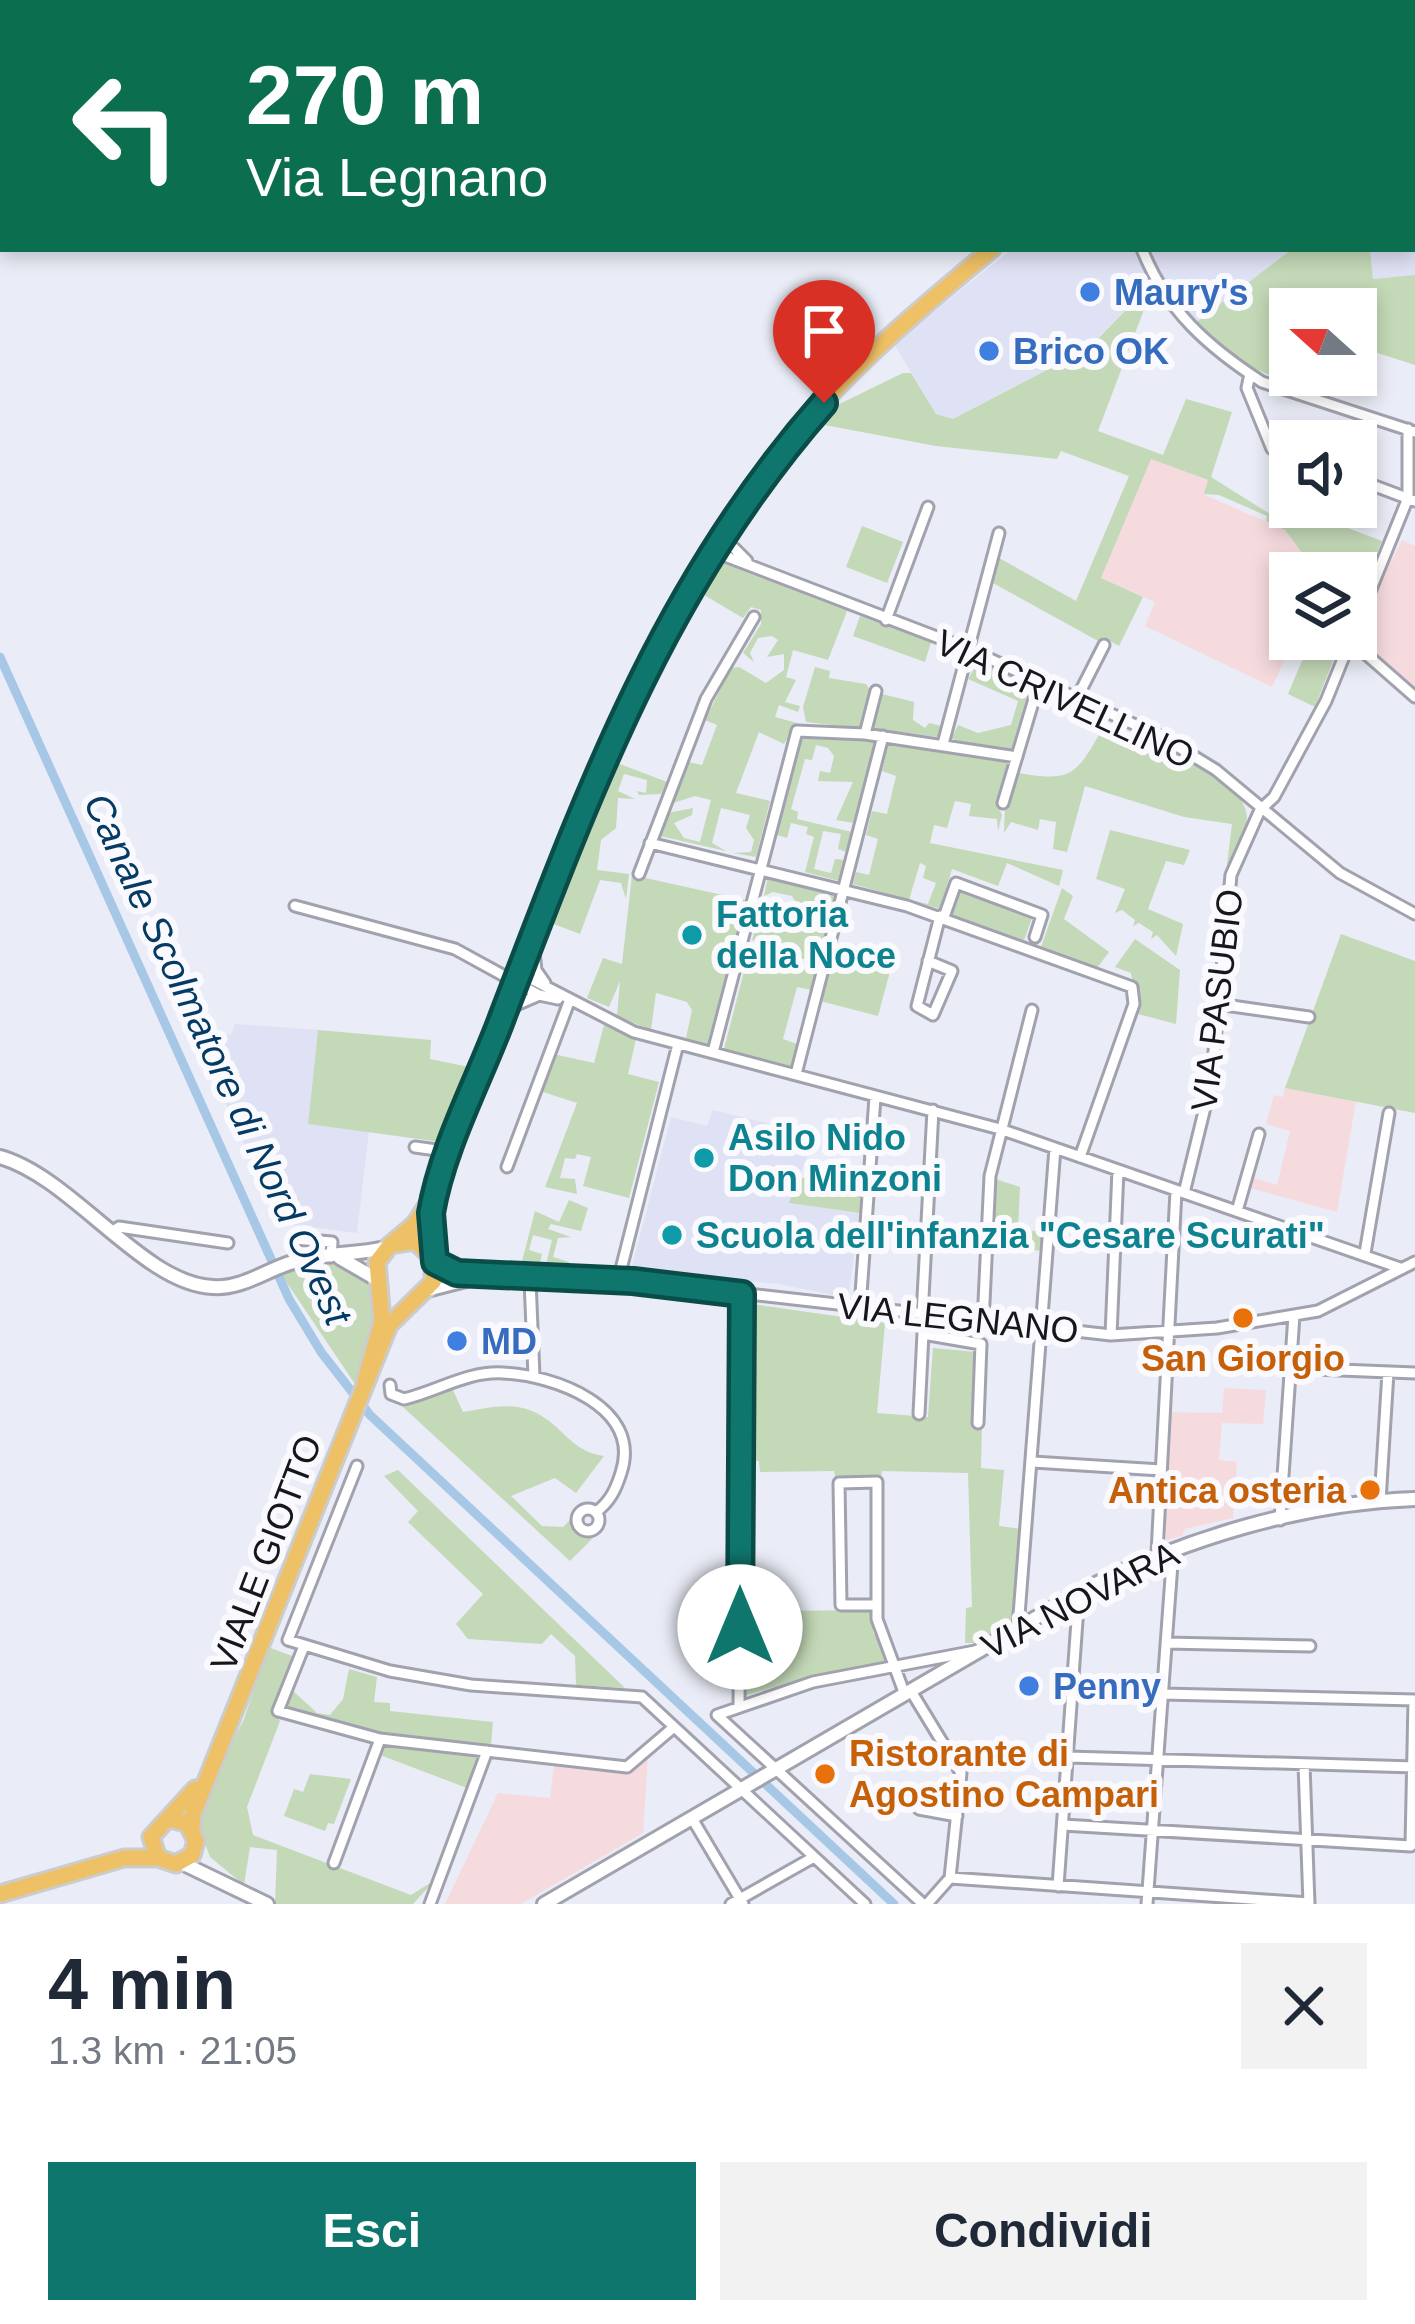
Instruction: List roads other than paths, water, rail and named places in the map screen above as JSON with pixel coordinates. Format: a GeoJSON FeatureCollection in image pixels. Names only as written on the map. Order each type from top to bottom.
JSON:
{"type":"FeatureCollection","features":[{"type":"Feature","properties":{"kind":"main road","name":"VIALE GIOTTO"},"geometry":{"type":"LineString","coordinates":[[364,1381],[382,1321],[377,1262],[387,1247],[416,1224],[434,1196],[621,718],[697,575],[784,448],[851,372],[989,252]]}},
{"type":"Feature","properties":{"kind":"main road","name":"VIALE GIOTTO"},"geometry":{"type":"LineString","coordinates":[[182,1863],[194,1835],[193,1814],[364,1381],[389,1325],[434,1282],[434,1196]]}},
{"type":"Feature","properties":{"kind":"main road"},"geometry":{"type":"LineString","coordinates":[[387,1247],[415,1241],[434,1260]]}},
{"type":"Feature","properties":{"kind":"main road"},"geometry":{"type":"LineString","coordinates":[[379,1282],[396,1298],[420,1296]]}},
{"type":"Feature","properties":{"kind":"main road","name":"VIALE GIOTTO"},"geometry":{"type":"LineString","coordinates":[[124,1858],[171,1819],[222,1746]]}},
{"type":"Feature","properties":{"kind":"main road"},"geometry":{"type":"LineString","coordinates":[[171,1819],[194,1835]]}},
{"type":"Feature","properties":{"kind":"main road"},"geometry":{"type":"LineString","coordinates":[[151,1837],[158,1858]]}},
{"type":"Feature","properties":{"kind":"main road"},"geometry":{"type":"LineString","coordinates":[[0,1894],[124,1858],[182,1863]]}},
{"type":"Feature","properties":{"kind":"street"},"geometry":{"type":"LineString","coordinates":[[1144,252],[1186,323],[1250,374],[1412,430],[1411,499],[1377,578]]}},
{"type":"Feature","properties":{"kind":"street"},"geometry":{"type":"LineString","coordinates":[[1250,374],[1247,388],[1269,441]]}},
{"type":"Feature","properties":{"kind":"street"},"geometry":{"type":"LineString","coordinates":[[1377,487],[1411,499]]}},
{"type":"Feature","properties":{"kind":"street"},"geometry":{"type":"LineString","coordinates":[[886,620],[928,508]]}},
{"type":"Feature","properties":{"kind":"street"},"geometry":{"type":"LineString","coordinates":[[697,575],[734,554],[731,521]]}},
{"type":"Feature","properties":{"kind":"street"},"geometry":{"type":"LineString","coordinates":[[943,744],[999,533]]}},
{"type":"Feature","properties":{"kind":"street","name":"VIA CRIVELLINO"},"geometry":{"type":"LineString","coordinates":[[716,544],[750,564],[1040,679],[1216,770],[1340,873],[1415,914]]}},
{"type":"Feature","properties":{"kind":"street"},"geometry":{"type":"LineString","coordinates":[[639,874],[706,699],[754,617]]}},
{"type":"Feature","properties":{"kind":"street"},"geometry":{"type":"LineString","coordinates":[[1078,697],[1105,645]]}},
{"type":"Feature","properties":{"kind":"street","name":"VIA PASUBIO"},"geometry":{"type":"LineString","coordinates":[[1157,1553],[1180,1192],[1203,1126],[1231,875],[1260,810],[1304,746],[1341,660]]}},
{"type":"Feature","properties":{"kind":"street"},"geometry":{"type":"LineString","coordinates":[[1373,660],[1415,697]]}},
{"type":"Feature","properties":{"kind":"street"},"geometry":{"type":"LineString","coordinates":[[1003,803],[1040,679]]}},
{"type":"Feature","properties":{"kind":"street"},"geometry":{"type":"LineString","coordinates":[[865,734],[876,691]]}},
{"type":"Feature","properties":{"kind":"street"},"geometry":{"type":"LineString","coordinates":[[713,1052],[793,736],[805,728],[1017,757]]}},
{"type":"Feature","properties":{"kind":"street"},"geometry":{"type":"LineString","coordinates":[[796,1074],[883,736]]}},
{"type":"Feature","properties":{"kind":"street"},"geometry":{"type":"LineString","coordinates":[[650,843],[942,917],[1132,987],[1134,1004],[1080,1157]]}},
{"type":"Feature","properties":{"kind":"street"},"geometry":{"type":"LineString","coordinates":[[928,961],[952,971],[933,1015],[917,1006],[928,961],[956,883],[1042,915],[1035,937]]}},
{"type":"Feature","properties":{"kind":"street"},"geometry":{"type":"LineString","coordinates":[[295,906],[433,941],[539,995],[569,1002]]}},
{"type":"Feature","properties":{"kind":"street"},"geometry":{"type":"LineString","coordinates":[[533,939],[536,970],[559,995]]}},
{"type":"Feature","properties":{"kind":"street"},"geometry":{"type":"LineString","coordinates":[[517,980],[533,980],[634,1032],[1000,1129],[1400,1268]]}},
{"type":"Feature","properties":{"kind":"street"},"geometry":{"type":"LineString","coordinates":[[499,1027],[516,1005],[539,995]]}},
{"type":"Feature","properties":{"kind":"street"},"geometry":{"type":"LineString","coordinates":[[507,1167],[569,1002]]}},
{"type":"Feature","properties":{"kind":"street"},"geometry":{"type":"LineString","coordinates":[[1218,1004],[1309,1017]]}},
{"type":"Feature","properties":{"kind":"street"},"geometry":{"type":"LineString","coordinates":[[983,1323],[990,1175],[1032,1010]]}},
{"type":"Feature","properties":{"kind":"street"},"geometry":{"type":"LineString","coordinates":[[617,1281],[678,1044]]}},
{"type":"Feature","properties":{"kind":"street"},"geometry":{"type":"LineString","coordinates":[[860,1308],[875,1097]]}},
{"type":"Feature","properties":{"kind":"street"},"geometry":{"type":"LineString","coordinates":[[919,1414],[933,1110]]}},
{"type":"Feature","properties":{"kind":"street"},"geometry":{"type":"LineString","coordinates":[[1379,1278],[1365,1253],[1389,1113]]}},
{"type":"Feature","properties":{"kind":"street"},"geometry":{"type":"LineString","coordinates":[[1237,1211],[1259,1134]]}},
{"type":"Feature","properties":{"kind":"street"},"geometry":{"type":"LineString","coordinates":[[416,1147],[451,1152]]}},
{"type":"Feature","properties":{"kind":"street"},"geometry":{"type":"LineString","coordinates":[[1018,1628],[1045,1329],[1055,1148]]}},
{"type":"Feature","properties":{"kind":"street"},"geometry":{"type":"LineString","coordinates":[[0,1157],[46,1177],[113,1231],[191,1283],[222,1288],[293,1262],[387,1247]]}},
{"type":"Feature","properties":{"kind":"street"},"geometry":{"type":"LineString","coordinates":[[1112,1335],[1118,1170]]}},
{"type":"Feature","properties":{"kind":"street"},"geometry":{"type":"LineString","coordinates":[[113,1231],[119,1227],[227,1243]]}},
{"type":"Feature","properties":{"kind":"street"},"geometry":{"type":"LineString","coordinates":[[294,1239],[332,1242],[335,1257],[379,1282]]}},
{"type":"Feature","properties":{"kind":"street","name":"VIA LEGNANO"},"geometry":{"type":"LineString","coordinates":[[434,1260],[488,1277],[617,1281],[1112,1335],[1168,1333],[1328,1308],[1415,1262]]}},
{"type":"Feature","properties":{"kind":"street","name":"VIA LEGNANO"},"geometry":{"type":"LineString","coordinates":[[420,1296],[488,1277]]}},
{"type":"Feature","properties":{"kind":"street"},"geometry":{"type":"LineString","coordinates":[[530,1280],[534,1376]]}},
{"type":"Feature","properties":{"kind":"street"},"geometry":{"type":"LineString","coordinates":[[739,1706],[742,1294]]}},
{"type":"Feature","properties":{"kind":"street"},"geometry":{"type":"LineString","coordinates":[[1280,1520],[1294,1315]]}},
{"type":"Feature","properties":{"kind":"street"},"geometry":{"type":"LineString","coordinates":[[923,1334],[981,1345],[978,1423]]}},
{"type":"Feature","properties":{"kind":"street"},"geometry":{"type":"LineString","coordinates":[[1290,1368],[1415,1373]]}},
{"type":"Feature","properties":{"kind":"street"},"geometry":{"type":"LineString","coordinates":[[1380,1501],[1388,1372]]}},
{"type":"Feature","properties":{"kind":"street"},"geometry":{"type":"LineString","coordinates":[[390,1384],[394,1396],[404,1399],[481,1374],[534,1376],[583,1395],[621,1431],[622,1470],[613,1493],[596,1512]]}},
{"type":"Feature","properties":{"kind":"street"},"geometry":{"type":"LineString","coordinates":[[1034,1462],[1161,1470]]}},
{"type":"Feature","properties":{"kind":"street"},"geometry":{"type":"LineString","coordinates":[[357,1466],[288,1640],[390,1671],[471,1685],[642,1697],[865,1904]]}},
{"type":"Feature","properties":{"kind":"street"},"geometry":{"type":"LineString","coordinates":[[876,1605],[841,1605],[839,1484],[877,1483],[879,1628],[897,1666],[908,1693],[961,1773],[950,1878],[925,1904],[773,1771],[719,1718],[720,1711],[813,1682],[897,1666],[980,1649]]}},
{"type":"Feature","properties":{"kind":"street","name":"VIA NOVARA"},"geometry":{"type":"LineString","coordinates":[[544,1904],[980,1649],[1157,1553],[1280,1520],[1415,1499]]}},
{"type":"Feature","properties":{"kind":"street"},"geometry":{"type":"LineString","coordinates":[[1148,1899],[1173,1547]]}},
{"type":"Feature","properties":{"kind":"street"},"geometry":{"type":"LineString","coordinates":[[1058,1886],[1079,1593]]}},
{"type":"Feature","properties":{"kind":"street"},"geometry":{"type":"LineString","coordinates":[[1166,1643],[1310,1646]]}},
{"type":"Feature","properties":{"kind":"street"},"geometry":{"type":"LineString","coordinates":[[304,1646],[278,1712],[380,1739],[627,1767],[674,1726]]}},
{"type":"Feature","properties":{"kind":"street"},"geometry":{"type":"LineString","coordinates":[[1063,1825],[1411,1846],[1415,1700],[1162,1694]]}},
{"type":"Feature","properties":{"kind":"street"},"geometry":{"type":"LineString","coordinates":[[334,1863],[380,1739]]}},
{"type":"Feature","properties":{"kind":"street"},"geometry":{"type":"LineString","coordinates":[[428,1901],[487,1751]]}},
{"type":"Feature","properties":{"kind":"street"},"geometry":{"type":"LineString","coordinates":[[1069,1757],[1414,1767]]}},
{"type":"Feature","properties":{"kind":"street"},"geometry":{"type":"LineString","coordinates":[[950,1878],[1148,1899],[1309,1903],[1304,1764]]}},
{"type":"Feature","properties":{"kind":"street"},"geometry":{"type":"LineString","coordinates":[[920,1809],[957,1816]]}},
{"type":"Feature","properties":{"kind":"street"},"geometry":{"type":"LineString","coordinates":[[693,1820],[738,1902],[814,1857]]}},
{"type":"Feature","properties":{"kind":"street"},"geometry":{"type":"LineString","coordinates":[[194,1835],[228,1882]]}},
{"type":"Feature","properties":{"kind":"street"},"geometry":{"type":"LineString","coordinates":[[182,1863],[267,1904]]}},
{"type":"Feature","properties":{"kind":"waterway","name":"Canale Scolmatore di Nord Ovest"},"geometry":{"type":"LineString","coordinates":[[0,657],[289,1299],[321,1352],[370,1415],[894,1904]]}},
{"type":"Feature","properties":{"kind":"place","name":"Maury's"},"geometry":{"type":"Point","coordinates":[1090,292]}},
{"type":"Feature","properties":{"kind":"place","name":"Brico OK"},"geometry":{"type":"Point","coordinates":[989,351]}},
{"type":"Feature","properties":{"kind":"place","name":"Fattoria della Noce"},"geometry":{"type":"Point","coordinates":[692,935]}},
{"type":"Feature","properties":{"kind":"place","name":"Asilo Nido Don Minzoni"},"geometry":{"type":"Point","coordinates":[704,1158]}},
{"type":"Feature","properties":{"kind":"place","name":"Scuola dell'infanzia \"Cesare Scurati\""},"geometry":{"type":"Point","coordinates":[672,1235]}},
{"type":"Feature","properties":{"kind":"place","name":"San Giorgio"},"geometry":{"type":"Point","coordinates":[1243,1318]}},
{"type":"Feature","properties":{"kind":"place","name":"MD"},"geometry":{"type":"Point","coordinates":[457,1341]}},
{"type":"Feature","properties":{"kind":"place","name":"Antica osteria"},"geometry":{"type":"Point","coordinates":[1370,1490]}},
{"type":"Feature","properties":{"kind":"place","name":"Penny"},"geometry":{"type":"Point","coordinates":[1029,1686]}},
{"type":"Feature","properties":{"kind":"place","name":"Ristorante di Agostino Campari"},"geometry":{"type":"Point","coordinates":[825,1774]}}]}
